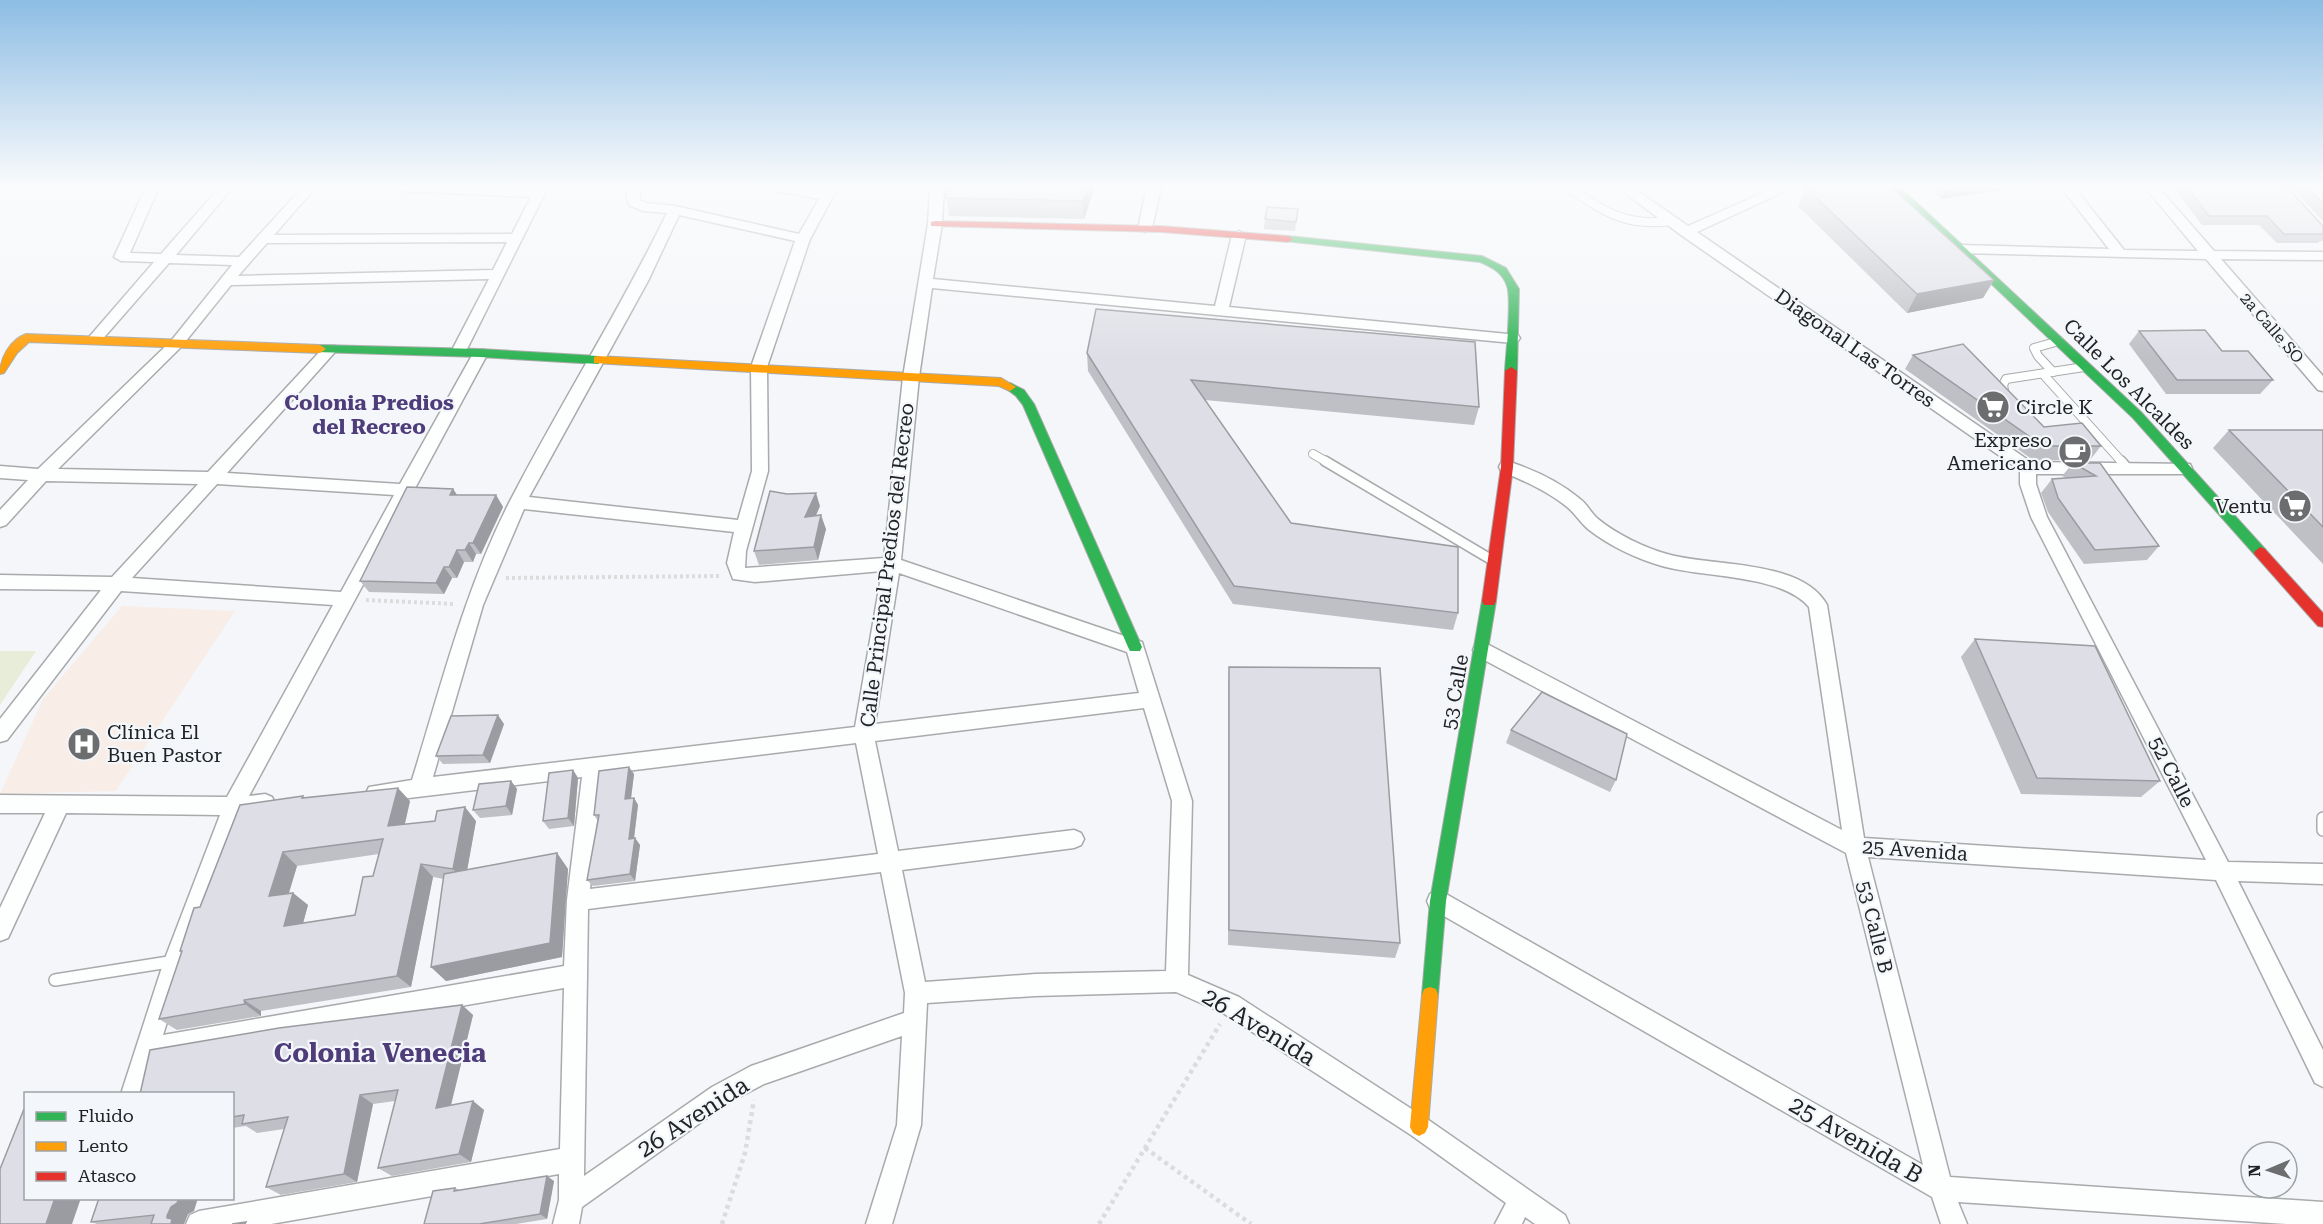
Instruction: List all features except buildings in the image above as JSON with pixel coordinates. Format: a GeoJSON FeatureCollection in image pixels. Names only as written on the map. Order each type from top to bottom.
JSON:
{"type":"FeatureCollection","features":[{"type":"Feature","properties":{"kind":"street"},"geometry":{"type":"LineString","coordinates":[[127,244],[121,257],[243,261]]}},
{"type":"Feature","properties":{"kind":"street"},"geometry":{"type":"LineString","coordinates":[[95,339],[176,244]]}},
{"type":"Feature","properties":{"kind":"street"},"geometry":{"type":"LineString","coordinates":[[0,521],[42,475],[176,344],[258,244]]}},
{"type":"Feature","properties":{"kind":"street"},"geometry":{"type":"LineString","coordinates":[[459,352],[513,244]]}},
{"type":"Feature","properties":{"kind":"street"},"geometry":{"type":"LineString","coordinates":[[420,788],[474,605],[518,502],[598,360],[659,244]]}},
{"type":"Feature","properties":{"kind":"street"},"geometry":{"type":"LineString","coordinates":[[801,244],[759,367],[760,471],[736,559],[739,574],[755,575],[892,564],[1136,647]]}},
{"type":"Feature","properties":{"kind":"street","name":"Calle Principal Predios del Recreo"},"geometry":{"type":"LineString","coordinates":[[879,1224],[909,1125],[915,993],[864,733],[892,564],[911,377],[932,244]]}},
{"type":"Feature","properties":{"kind":"street"},"geometry":{"type":"LineString","coordinates":[[1221,311],[1237,244]]}},
{"type":"Feature","properties":{"kind":"street","name":"53 Calle"},"geometry":{"type":"LineString","coordinates":[[1335,244],[1482,258],[1501,266],[1509,276],[1514,290],[1507,467],[1482,650],[1438,901],[1419,1127]]}},
{"type":"Feature","properties":{"kind":"street","name":"Diagonal Las Torres"},"geometry":{"type":"LineString","coordinates":[[1704,244],[2028,468]]}},
{"type":"Feature","properties":{"kind":"street","name":"Calle Los Alcaldes"},"geometry":{"type":"LineString","coordinates":[[1956,244],[2138,415],[2323,622]]}},
{"type":"Feature","properties":{"kind":"street"},"geometry":{"type":"LineString","coordinates":[[2112,244],[2120,254]]}},
{"type":"Feature","properties":{"kind":"street","name":"2a Calle SO"},"geometry":{"type":"LineString","coordinates":[[2198,244],[2323,386]]}},
{"type":"Feature","properties":{"kind":"street"},"geometry":{"type":"LineString","coordinates":[[1961,249],[2208,256],[2323,256]]}},
{"type":"Feature","properties":{"kind":"street"},"geometry":{"type":"LineString","coordinates":[[226,281],[498,274]]}},
{"type":"Feature","properties":{"kind":"street"},"geometry":{"type":"LineString","coordinates":[[927,283],[1513,338]]}},
{"type":"Feature","properties":{"kind":"street"},"geometry":{"type":"LineString","coordinates":[[0,370],[13,350],[26,338],[459,352],[1001,382],[1020,393],[1028,404],[1136,647],[1182,801],[1177,981]]}},
{"type":"Feature","properties":{"kind":"street"},"geometry":{"type":"LineString","coordinates":[[0,734],[116,584],[330,349]]}},
{"type":"Feature","properties":{"kind":"street"},"geometry":{"type":"LineString","coordinates":[[134,1092],[175,961],[232,806],[480,353]]}},
{"type":"Feature","properties":{"kind":"street","name":"53 Calle B"},"geometry":{"type":"LineString","coordinates":[[1507,467],[1545,483],[1574,503],[1593,524],[1622,542],[1664,560],[1786,581],[1808,592],[1818,605],[1855,847],[1941,1189],[1953,1224]]}},
{"type":"Feature","properties":{"kind":"street"},"geometry":{"type":"LineString","coordinates":[[2028,468],[2184,468]]}},
{"type":"Feature","properties":{"kind":"street","name":"52 Calle"},"geometry":{"type":"LineString","coordinates":[[2028,468],[2028,484],[2039,517],[2222,871],[2323,1075]]}},
{"type":"Feature","properties":{"kind":"street"},"geometry":{"type":"LineString","coordinates":[[0,472],[42,475],[211,478],[404,490]]}},
{"type":"Feature","properties":{"kind":"street"},"geometry":{"type":"LineString","coordinates":[[518,502],[744,527]]}},
{"type":"Feature","properties":{"kind":"street"},"geometry":{"type":"LineString","coordinates":[[0,582],[116,584],[344,599]]}},
{"type":"Feature","properties":{"kind":"street","name":"25 Avenida"},"geometry":{"type":"LineString","coordinates":[[1482,650],[1855,847],[2222,871],[2323,874]]}},
{"type":"Feature","properties":{"kind":"street"},"geometry":{"type":"LineString","coordinates":[[362,794],[1151,699]]}},
{"type":"Feature","properties":{"kind":"street"},"geometry":{"type":"LineString","coordinates":[[566,1224],[572,1200],[578,900],[592,765]]}},
{"type":"Feature","properties":{"kind":"street"},"geometry":{"type":"LineString","coordinates":[[0,804],[232,806],[279,802]]}},
{"type":"Feature","properties":{"kind":"street"},"geometry":{"type":"LineString","coordinates":[[0,931],[60,804]]}},
{"type":"Feature","properties":{"kind":"street"},"geometry":{"type":"LineString","coordinates":[[578,900],[1074,839]]}},
{"type":"Feature","properties":{"kind":"street","name":"25 Avenida B"},"geometry":{"type":"LineString","coordinates":[[1438,901],[1941,1189],[2323,1214]]}},
{"type":"Feature","properties":{"kind":"street"},"geometry":{"type":"LineString","coordinates":[[147,1049],[575,975]]}},
{"type":"Feature","properties":{"kind":"street","name":"26 Avenida"},"geometry":{"type":"LineString","coordinates":[[915,993],[1035,985],[1177,981],[1231,1005],[1419,1127],[1556,1224]]}},
{"type":"Feature","properties":{"kind":"street","name":"26 Avenida"},"geometry":{"type":"LineString","coordinates":[[572,1200],[720,1095],[759,1074],[915,1020]]}},
{"type":"Feature","properties":{"kind":"street"},"geometry":{"type":"LineString","coordinates":[[199,1224],[573,1159]]}},
{"type":"Feature","properties":{"kind":"street"},"geometry":{"type":"LineString","coordinates":[[1508,1224],[1521,1200]]}},
{"type":"Feature","properties":{"kind":"lane"},"geometry":{"type":"LineString","coordinates":[[2053,372],[2038,356],[2034,348],[2060,341]]}},
{"type":"Feature","properties":{"kind":"lane"},"geometry":{"type":"LineString","coordinates":[[2012,402],[2004,394],[2003,385],[2006,379],[2087,367]]}},
{"type":"Feature","properties":{"kind":"lane"},"geometry":{"type":"LineString","coordinates":[[2043,374],[2127,468]]}},
{"type":"Feature","properties":{"kind":"lane"},"geometry":{"type":"LineString","coordinates":[[2079,427],[2090,426]]}},
{"type":"Feature","properties":{"kind":"lane"},"geometry":{"type":"LineString","coordinates":[[1313,454],[1494,561]]}},
{"type":"Feature","properties":{"kind":"lane"},"geometry":{"type":"LineString","coordinates":[[2323,818],[2323,830]]}},
{"type":"Feature","properties":{"kind":"lane"},"geometry":{"type":"LineString","coordinates":[[55,980],[175,961]]}},
{"type":"Feature","properties":{"kind":"path"},"geometry":{"type":"LineString","coordinates":[[485,578],[732,576],[739,574]]}},
{"type":"Feature","properties":{"kind":"path"},"geometry":{"type":"LineString","coordinates":[[344,599],[474,605]]}},
{"type":"Feature","properties":{"kind":"path"},"geometry":{"type":"LineString","coordinates":[[1099,1224],[1231,1005]]}},
{"type":"Feature","properties":{"kind":"path"},"geometry":{"type":"LineString","coordinates":[[722,1224],[746,1153],[759,1074]]}},
{"type":"Feature","properties":{"kind":"path"},"geometry":{"type":"LineString","coordinates":[[1145,1148],[1251,1224]]}},
{"type":"Feature","properties":{"kind":"shaded area","name":"Clínica El Buen Pastor"},"geometry":{"type":"Polygon","coordinates":[[[122,606],[235,611],[116,791],[0,794],[43,699],[122,606]]]}},
{"type":"Feature","properties":{"kind":"green space"},"geometry":{"type":"Polygon","coordinates":[[[0,651],[36,651],[0,705],[0,651]]]}},
{"type":"Feature","properties":{"kind":"traffic: fast"},"geometry":{"type":"LineString","coordinates":[[1338,244],[1482,259],[1502,270],[1514,289],[1511,371]]}},
{"type":"Feature","properties":{"kind":"traffic: fast"},"geometry":{"type":"LineString","coordinates":[[1955,244],[2137,415],[2260,552]]}},
{"type":"Feature","properties":{"kind":"traffic: fast"},"geometry":{"type":"LineString","coordinates":[[320,349],[480,353],[598,360]]}},
{"type":"Feature","properties":{"kind":"traffic: fast"},"geometry":{"type":"LineString","coordinates":[[1010,387],[1020,393],[1028,404],[1135,647]]}},
{"type":"Feature","properties":{"kind":"traffic: fast"},"geometry":{"type":"LineString","coordinates":[[1430,995],[1438,901],[1489,601]]}},
{"type":"Feature","properties":{"kind":"traffic: slow"},"geometry":{"type":"LineString","coordinates":[[0,370],[13,350],[26,338],[320,349]]}},
{"type":"Feature","properties":{"kind":"traffic: slow"},"geometry":{"type":"LineString","coordinates":[[598,360],[1001,382],[1010,387]]}},
{"type":"Feature","properties":{"kind":"traffic: slow"},"geometry":{"type":"LineString","coordinates":[[1419,1127],[1430,995]]}},
{"type":"Feature","properties":{"kind":"traffic: jam"},"geometry":{"type":"LineString","coordinates":[[1489,601],[1507,467],[1511,371]]}},
{"type":"Feature","properties":{"kind":"traffic: jam"},"geometry":{"type":"LineString","coordinates":[[2260,552],[2323,622]]}},
{"type":"Feature","properties":{"kind":"place","name":"Circle K"},"geometry":{"type":"Point","coordinates":[1993,407]}},
{"type":"Feature","properties":{"kind":"place","name":"Expreso Americano"},"geometry":{"type":"Point","coordinates":[2075,452]}},
{"type":"Feature","properties":{"kind":"place","name":"Ventu"},"geometry":{"type":"Point","coordinates":[2295,506]}},
{"type":"Feature","properties":{"kind":"place","name":"Clínica El Buen Pastor"},"geometry":{"type":"Point","coordinates":[84,744]}},
{"type":"Feature","properties":{"kind":"district","name":"Colonia Predios del Recreo"},"geometry":{"type":"Point","coordinates":[369,415]}},
{"type":"Feature","properties":{"kind":"district","name":"Colonia Venecia"},"geometry":{"type":"Point","coordinates":[380,1053]}}]}
